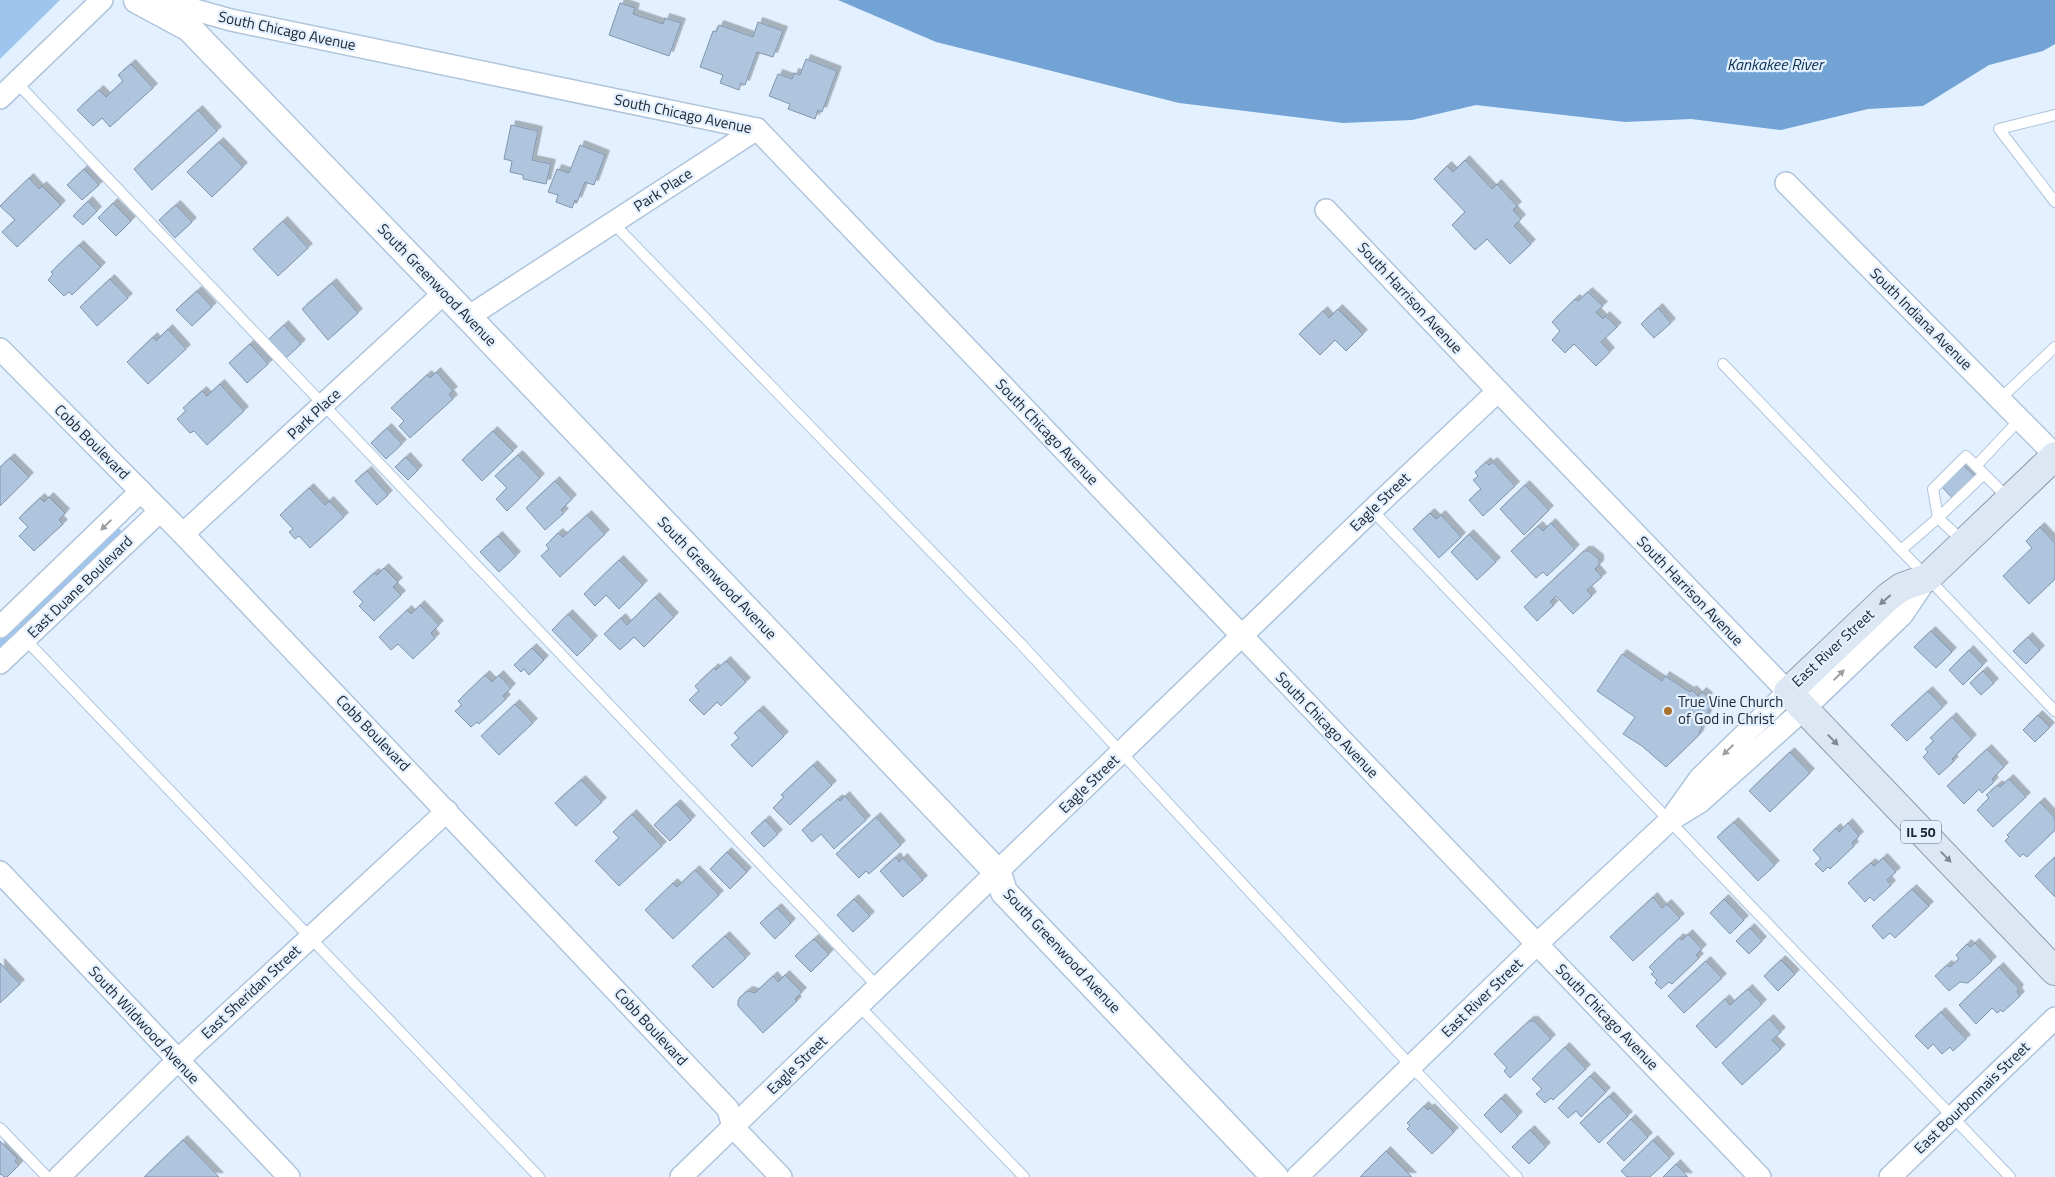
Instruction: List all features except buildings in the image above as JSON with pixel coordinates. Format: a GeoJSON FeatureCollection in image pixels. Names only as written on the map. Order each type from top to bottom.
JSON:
{"type":"FeatureCollection","features":[{"type":"Feature","properties":{"kind":"main road","name":"East River Street"},"geometry":{"type":"LineString","coordinates":[[1796,700],[1888,596],[1902,587],[1927,578],[2055,455]]}},
{"type":"Feature","properties":{"kind":"main road","name":"South Harrison Avenue"},"geometry":{"type":"LineString","coordinates":[[1796,700],[2055,972]]}},
{"type":"Feature","properties":{"kind":"street"},"geometry":{"type":"LineString","coordinates":[[0,98],[102,0]]}},
{"type":"Feature","properties":{"kind":"street","name":"South Greenwood Avenue"},"geometry":{"type":"LineString","coordinates":[[137,0],[189,28],[468,317],[998,873],[1004,892],[1276,1177]]}},
{"type":"Feature","properties":{"kind":"street","name":"South Chicago Avenue"},"geometry":{"type":"LineString","coordinates":[[159,0],[231,20],[757,129],[1760,1177]]}},
{"type":"Feature","properties":{"kind":"street","name":"Park Place"},"geometry":{"type":"LineString","coordinates":[[468,317],[757,129]]}},
{"type":"Feature","properties":{"kind":"street","name":"South Indiana Avenue"},"geometry":{"type":"LineString","coordinates":[[1786,184],[2055,455]]}},
{"type":"Feature","properties":{"kind":"street","name":"South Harrison Avenue"},"geometry":{"type":"LineString","coordinates":[[1326,210],[1498,392],[1796,700]]}},
{"type":"Feature","properties":{"kind":"street","name":"Park Place"},"geometry":{"type":"LineString","coordinates":[[183,534],[444,293]]}},
{"type":"Feature","properties":{"kind":"street","name":"Cobb Boulevard"},"geometry":{"type":"LineString","coordinates":[[0,349],[183,534],[728,1109],[733,1127]]}},
{"type":"Feature","properties":{"kind":"street","name":"Eagle Street"},"geometry":{"type":"LineString","coordinates":[[681,1177],[1372,510],[1498,392]]}},
{"type":"Feature","properties":{"kind":"street","name":"East Duane Boulevard"},"geometry":{"type":"LineString","coordinates":[[2,620],[141,491]]}},
{"type":"Feature","properties":{"kind":"street","name":"East Duane Boulevard"},"geometry":{"type":"LineString","coordinates":[[0,663],[160,510]]}},
{"type":"Feature","properties":{"kind":"street","name":"East River Street"},"geometry":{"type":"LineString","coordinates":[[1297,1177],[1537,944],[1669,821],[1700,778],[1796,700]]}},
{"type":"Feature","properties":{"kind":"street","name":"East Sheridan Street"},"geometry":{"type":"LineString","coordinates":[[59,1177],[177,1061],[447,811]]}},
{"type":"Feature","properties":{"kind":"street","name":"South Wildwood Avenue"},"geometry":{"type":"LineString","coordinates":[[0,872],[177,1061],[289,1177]]}},
{"type":"Feature","properties":{"kind":"street","name":"East Bourbonnais Street"},"geometry":{"type":"LineString","coordinates":[[1890,1177],[2055,1018]]}},
{"type":"Feature","properties":{"kind":"street"},"geometry":{"type":"LineString","coordinates":[[733,1127],[781,1177]]}},
{"type":"Feature","properties":{"kind":"lane"},"geometry":{"type":"LineString","coordinates":[[16,82],[878,987]]}},
{"type":"Feature","properties":{"kind":"lane"},"geometry":{"type":"LineString","coordinates":[[2054,199],[1999,129],[2055,115]]}},
{"type":"Feature","properties":{"kind":"lane"},"geometry":{"type":"LineString","coordinates":[[613,222],[1021,644],[1411,1066],[1517,1177]]}},
{"type":"Feature","properties":{"kind":"lane"},"geometry":{"type":"LineString","coordinates":[[2000,399],[2055,347]]}},
{"type":"Feature","properties":{"kind":"lane"},"geometry":{"type":"LineString","coordinates":[[1723,364],[2055,711]]}},
{"type":"Feature","properties":{"kind":"lane"},"geometry":{"type":"LineString","coordinates":[[1976,466],[2020,419]]}},
{"type":"Feature","properties":{"kind":"lane"},"geometry":{"type":"LineString","coordinates":[[1964,542],[1938,518],[1933,489],[1966,456],[2009,499]]}},
{"type":"Feature","properties":{"kind":"lane"},"geometry":{"type":"LineString","coordinates":[[1901,550],[1984,474]]}},
{"type":"Feature","properties":{"kind":"lane"},"geometry":{"type":"LineString","coordinates":[[1372,510],[2010,1177]]}},
{"type":"Feature","properties":{"kind":"lane"},"geometry":{"type":"LineString","coordinates":[[25,639],[539,1177]]}},
{"type":"Feature","properties":{"kind":"lane"},"geometry":{"type":"LineString","coordinates":[[859,1006],[1024,1177]]}},
{"type":"Feature","properties":{"kind":"lane"},"geometry":{"type":"LineString","coordinates":[[0,1128],[46,1177]]}},
{"type":"Feature","properties":{"kind":"shaded area"},"geometry":{"type":"Polygon","coordinates":[[[0,0],[60,0],[0,59],[0,0]]]}},
{"type":"Feature","properties":{"kind":"shaded area"},"geometry":{"type":"Polygon","coordinates":[[[117,526],[124,534],[0,652],[0,637],[117,526]]]}},
{"type":"Feature","properties":{"kind":"water","name":"Kankakee River"},"geometry":{"type":"Polygon","coordinates":[[[838,0],[2055,0],[2055,44],[2043,51],[1989,65],[1923,106],[1868,109],[1781,130],[1691,119],[1625,122],[1476,105],[1412,120],[1343,123],[1179,103],[936,42],[838,0]]]}},
{"type":"Feature","properties":{"kind":"place","name":"True Vine Church of God in Christ"},"geometry":{"type":"Point","coordinates":[1668,711]}}]}
